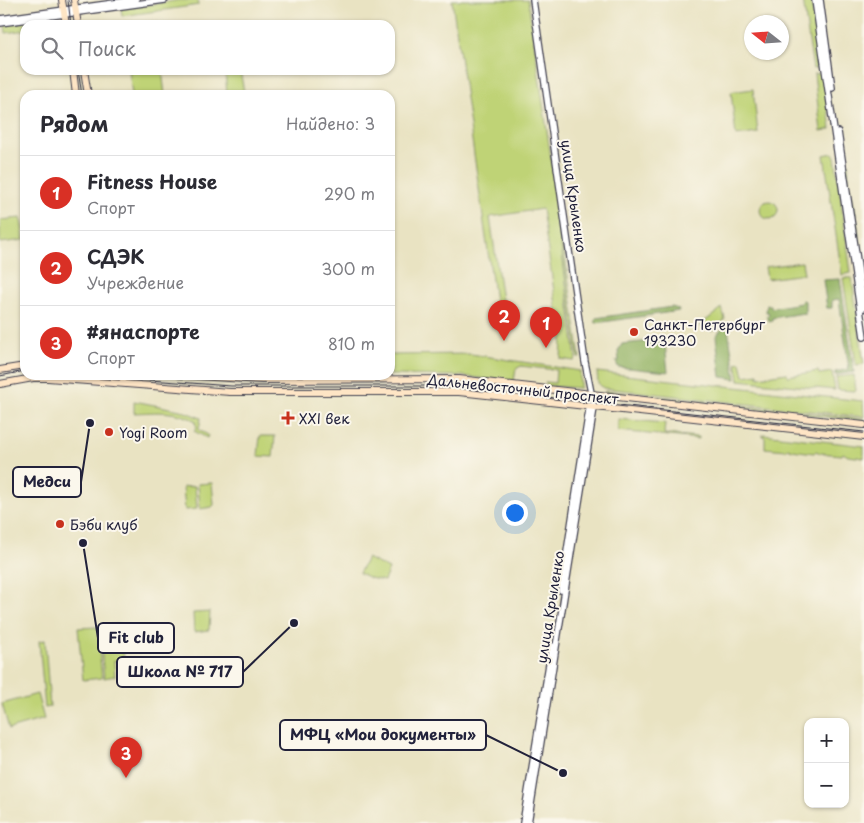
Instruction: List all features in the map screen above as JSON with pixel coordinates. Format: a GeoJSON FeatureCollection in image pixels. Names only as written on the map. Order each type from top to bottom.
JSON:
{"type":"FeatureCollection","features":[{"type":"Feature","properties":{"kind":"main road"},"geometry":{"type":"LineString","coordinates":[[62,0],[65,20]]}},
{"type":"Feature","properties":{"kind":"main road"},"geometry":{"type":"LineString","coordinates":[[74,0],[77,20]]}},
{"type":"Feature","properties":{"kind":"main road"},"geometry":{"type":"LineString","coordinates":[[74,75],[75,90]]}},
{"type":"Feature","properties":{"kind":"main road"},"geometry":{"type":"LineString","coordinates":[[85,75],[87,90]]}},
{"type":"Feature","properties":{"kind":"main road"},"geometry":{"type":"LineString","coordinates":[[0,370],[20,367]]}},
{"type":"Feature","properties":{"kind":"main road","name":"Дальневосточный проспект"},"geometry":{"type":"LineString","coordinates":[[0,384],[22,380]]}},
{"type":"Feature","properties":{"kind":"main road","name":"Дальневосточный проспект"},"geometry":{"type":"LineString","coordinates":[[72,380],[262,392],[459,392],[864,437]]}},
{"type":"Feature","properties":{"kind":"main road"},"geometry":{"type":"LineString","coordinates":[[120,380],[122,384]]}},
{"type":"Feature","properties":{"kind":"main road"},"geometry":{"type":"LineString","coordinates":[[122,384],[123,380]]}},
{"type":"Feature","properties":{"kind":"main road","name":"Дальневосточный проспект"},"geometry":{"type":"LineString","coordinates":[[262,380],[458,380],[864,425]]}},
{"type":"Feature","properties":{"kind":"street"},"geometry":{"type":"LineString","coordinates":[[0,23],[136,0]]}},
{"type":"Feature","properties":{"kind":"street"},"geometry":{"type":"LineString","coordinates":[[76,10],[165,0]]}},
{"type":"Feature","properties":{"kind":"street","name":"улица Крыленко"},"geometry":{"type":"LineString","coordinates":[[528,823],[592,408],[592,394],[580,328],[533,0]]}},
{"type":"Feature","properties":{"kind":"street"},"geometry":{"type":"LineString","coordinates":[[815,0],[864,337]]}},
{"type":"Feature","properties":{"kind":"street"},"geometry":{"type":"LineString","coordinates":[[820,0],[864,308]]}},
{"type":"Feature","properties":{"kind":"street"},"geometry":{"type":"LineString","coordinates":[[0,19],[64,12]]}},
{"type":"Feature","properties":{"kind":"street","name":"улица Крыленко"},"geometry":{"type":"LineString","coordinates":[[523,823],[592,408]]}},
{"type":"Feature","properties":{"kind":"green space"},"geometry":{"type":"Polygon","coordinates":[[[180,0],[198,0],[199,5],[122,16],[121,9],[180,0]]]}},
{"type":"Feature","properties":{"kind":"green space"},"geometry":{"type":"Polygon","coordinates":[[[452,0],[528,0],[580,358],[578,358],[556,208],[576,359],[574,361],[561,359],[563,321],[561,313],[557,312],[542,209],[490,217],[503,307],[496,308],[452,0]]]}},
{"type":"Feature","properties":{"kind":"green space"},"geometry":{"type":"Polygon","coordinates":[[[803,0],[811,0],[822,67],[813,69],[803,0]]]}},
{"type":"Feature","properties":{"kind":"green space"},"geometry":{"type":"Polygon","coordinates":[[[20,23],[20,31],[6,33],[5,25],[20,23]]]}},
{"type":"Feature","properties":{"kind":"green space"},"geometry":{"type":"Polygon","coordinates":[[[823,73],[831,129],[821,131],[814,74],[823,73]]]}},
{"type":"Feature","properties":{"kind":"green space"},"geometry":{"type":"Polygon","coordinates":[[[130,75],[163,75],[164,90],[131,90],[130,75]]]}},
{"type":"Feature","properties":{"kind":"green space"},"geometry":{"type":"Polygon","coordinates":[[[225,75],[241,75],[244,90],[227,90],[225,75]]]}},
{"type":"Feature","properties":{"kind":"green space"},"geometry":{"type":"Polygon","coordinates":[[[753,89],[758,133],[736,136],[731,92],[753,89]]]}},
{"type":"Feature","properties":{"kind":"green space"},"geometry":{"type":"Polygon","coordinates":[[[833,153],[851,273],[842,275],[824,155],[833,153]]]}},
{"type":"Feature","properties":{"kind":"green space"},"geometry":{"type":"Polygon","coordinates":[[[845,163],[848,163],[849,182],[856,214],[864,272],[861,272],[845,163]]]}},
{"type":"Feature","properties":{"kind":"green space"},"geometry":{"type":"Polygon","coordinates":[[[765,201],[773,201],[778,206],[776,217],[765,219],[760,214],[760,206],[765,201]]]}},
{"type":"Feature","properties":{"kind":"green space"},"geometry":{"type":"Polygon","coordinates":[[[20,218],[20,240],[0,243],[0,220],[20,218]]]}},
{"type":"Feature","properties":{"kind":"green space"},"geometry":{"type":"Polygon","coordinates":[[[802,262],[804,274],[767,279],[765,267],[802,262]]]}},
{"type":"Feature","properties":{"kind":"green space"},"geometry":{"type":"Polygon","coordinates":[[[843,278],[852,278],[864,364],[856,365],[843,278]]]}},
{"type":"Feature","properties":{"kind":"green space"},"geometry":{"type":"Polygon","coordinates":[[[840,279],[854,372],[835,375],[835,372],[849,369],[839,299],[832,300],[832,308],[827,308],[823,280],[840,279]]]}},
{"type":"Feature","properties":{"kind":"green space"},"geometry":{"type":"Polygon","coordinates":[[[802,300],[805,301],[805,315],[804,313],[772,318],[769,321],[766,316],[769,315],[766,312],[767,305],[771,305],[771,308],[801,303],[802,300]]]}},
{"type":"Feature","properties":{"kind":"green space"},"geometry":{"type":"Polygon","coordinates":[[[672,307],[679,311],[596,323],[595,321],[596,318],[672,307]]]}},
{"type":"Feature","properties":{"kind":"green space"},"geometry":{"type":"Polygon","coordinates":[[[722,308],[725,319],[715,330],[711,331],[710,328],[699,326],[722,308]]]}},
{"type":"Feature","properties":{"kind":"green space"},"geometry":{"type":"Polygon","coordinates":[[[727,323],[736,379],[721,377],[716,336],[727,323]]]}},
{"type":"Feature","properties":{"kind":"green space"},"geometry":{"type":"Polygon","coordinates":[[[662,340],[665,343],[668,372],[618,367],[616,361],[619,361],[618,351],[622,344],[662,340]]]}},
{"type":"Feature","properties":{"kind":"green space"},"geometry":{"type":"Polygon","coordinates":[[[471,354],[580,371],[580,388],[548,386],[545,382],[555,383],[556,370],[521,366],[516,369],[514,381],[512,382],[462,376],[395,375],[395,355],[471,354]]]}},
{"type":"Feature","properties":{"kind":"green space"},"geometry":{"type":"Polygon","coordinates":[[[741,362],[744,376],[758,374],[758,377],[787,373],[788,376],[818,371],[819,374],[832,372],[835,390],[739,380],[736,363],[741,362]]]}},
{"type":"Feature","properties":{"kind":"green space"},"geometry":{"type":"Polygon","coordinates":[[[597,372],[863,401],[864,417],[603,388],[598,383],[597,372]]]}},
{"type":"Feature","properties":{"kind":"green space"},"geometry":{"type":"Polygon","coordinates":[[[854,375],[856,391],[838,390],[836,377],[854,375]]]}},
{"type":"Feature","properties":{"kind":"green space"},"geometry":{"type":"Polygon","coordinates":[[[605,391],[864,419],[864,421],[605,393],[605,391]]]}},
{"type":"Feature","properties":{"kind":"green space"},"geometry":{"type":"Polygon","coordinates":[[[134,401],[180,410],[201,418],[199,430],[208,435],[207,438],[194,431],[197,426],[195,424],[196,421],[188,417],[166,412],[134,413],[134,401]]]}},
{"type":"Feature","properties":{"kind":"green space"},"geometry":{"type":"Polygon","coordinates":[[[618,419],[665,423],[664,434],[699,437],[699,439],[618,431],[618,419]]]}},
{"type":"Feature","properties":{"kind":"green space"},"geometry":{"type":"Polygon","coordinates":[[[763,434],[864,446],[864,458],[848,456],[843,453],[842,455],[816,451],[814,453],[788,448],[786,450],[765,448],[765,437],[763,434]]]}},
{"type":"Feature","properties":{"kind":"green space"},"geometry":{"type":"Polygon","coordinates":[[[260,436],[275,436],[273,457],[258,456],[260,436]]]}},
{"type":"Feature","properties":{"kind":"green space"},"geometry":{"type":"Polygon","coordinates":[[[212,483],[214,505],[200,509],[198,484],[212,483]]]}},
{"type":"Feature","properties":{"kind":"green space"},"geometry":{"type":"Polygon","coordinates":[[[195,486],[197,509],[185,510],[183,487],[195,486]]]}},
{"type":"Feature","properties":{"kind":"green space"},"geometry":{"type":"Polygon","coordinates":[[[367,558],[389,569],[384,581],[359,573],[367,558]]]}},
{"type":"Feature","properties":{"kind":"green space"},"geometry":{"type":"Polygon","coordinates":[[[210,612],[209,630],[194,632],[193,613],[210,612]]]}},
{"type":"Feature","properties":{"kind":"green space"},"geometry":{"type":"Polygon","coordinates":[[[120,624],[124,659],[114,661],[115,676],[104,678],[99,626],[120,624]]]}},
{"type":"Feature","properties":{"kind":"green space"},"geometry":{"type":"Polygon","coordinates":[[[97,627],[102,678],[83,680],[78,628],[97,627]]]}},
{"type":"Feature","properties":{"kind":"green space"},"geometry":{"type":"Polygon","coordinates":[[[45,640],[50,707],[45,708],[39,641],[45,640]]]}},
{"type":"Feature","properties":{"kind":"green space"},"geometry":{"type":"Polygon","coordinates":[[[37,694],[44,719],[9,729],[2,704],[37,694]]]}},
{"type":"Feature","properties":{"kind":"tram line"},"geometry":{"type":"LineString","coordinates":[[68,0],[70,20]]}},
{"type":"Feature","properties":{"kind":"tram line"},"geometry":{"type":"LineString","coordinates":[[79,75],[81,90]]}},
{"type":"Feature","properties":{"kind":"tram line"},"geometry":{"type":"LineString","coordinates":[[0,376],[20,372]]}},
{"type":"Feature","properties":{"kind":"tram line"},"geometry":{"type":"LineString","coordinates":[[150,380],[231,386],[446,386],[864,432]]}},
{"type":"Feature","properties":{"kind":"place","name":"Санкт-Петербург 193230"},"geometry":{"type":"Point","coordinates":[634,332]}},
{"type":"Feature","properties":{"kind":"place","name":"СДЭК"},"geometry":{"type":"Point","coordinates":[504,341]}},
{"type":"Feature","properties":{"kind":"place","name":"Fitness House"},"geometry":{"type":"Point","coordinates":[546,348]}},
{"type":"Feature","properties":{"kind":"place","name":"XXI век"},"geometry":{"type":"Point","coordinates":[288,418]}},
{"type":"Feature","properties":{"kind":"place","name":"Медси"},"geometry":{"type":"Point","coordinates":[90,423]}},
{"type":"Feature","properties":{"kind":"place","name":"Yogi Room"},"geometry":{"type":"Point","coordinates":[109,432]}},
{"type":"Feature","properties":{"kind":"place","name":"Бэби клуб"},"geometry":{"type":"Point","coordinates":[60,524]}},
{"type":"Feature","properties":{"kind":"place","name":"Fit club"},"geometry":{"type":"Point","coordinates":[83,543]}},
{"type":"Feature","properties":{"kind":"place","name":"Школа № 717"},"geometry":{"type":"Point","coordinates":[294,623]}},
{"type":"Feature","properties":{"kind":"place","name":"МФЦ «Мои документы»"},"geometry":{"type":"Point","coordinates":[563,773]}},
{"type":"Feature","properties":{"kind":"place","name":"#янаспорте"},"geometry":{"type":"Point","coordinates":[126,778]}}]}
